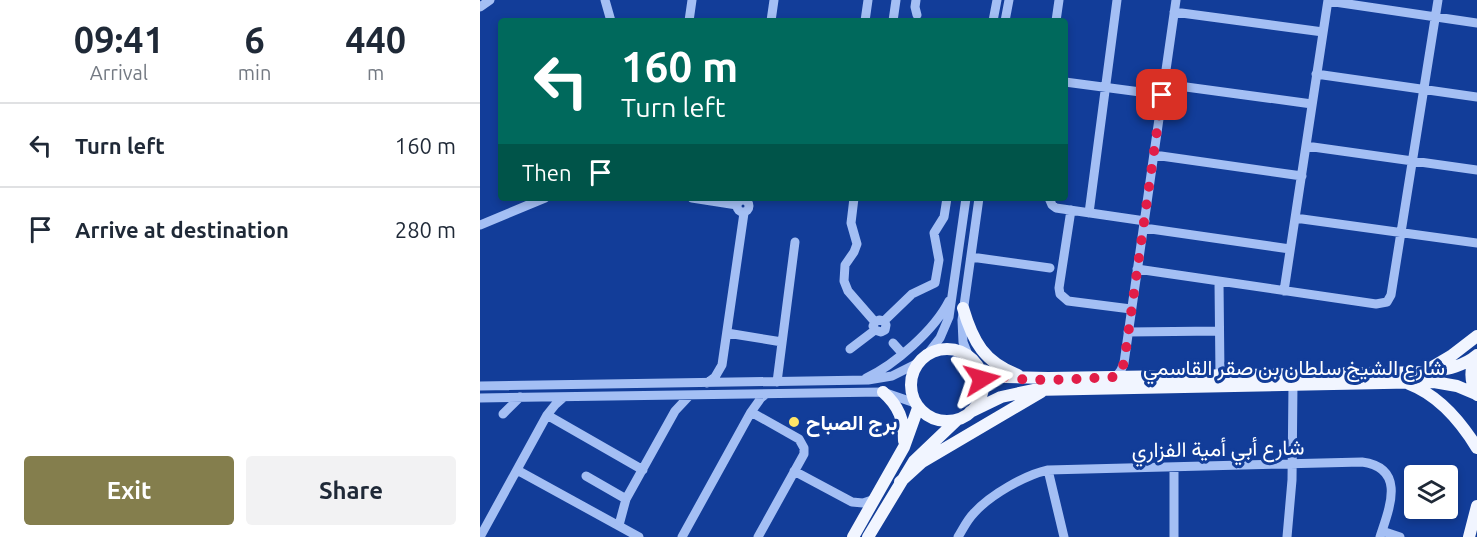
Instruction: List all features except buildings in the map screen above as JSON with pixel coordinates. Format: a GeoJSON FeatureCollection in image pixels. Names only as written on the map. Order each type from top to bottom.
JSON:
{"type":"FeatureCollection","features":[{"type":"Feature","properties":{"kind":"main road"},"geometry":{"type":"LineString","coordinates":[[963,308],[972,335],[983,352],[998,365],[1028,378]]}},
{"type":"Feature","properties":{"kind":"main road"},"geometry":{"type":"LineString","coordinates":[[1420,372],[1450,356],[1477,336]]}},
{"type":"Feature","properties":{"kind":"main road"},"geometry":{"type":"LineString","coordinates":[[868,537],[900,482],[922,452],[957,420],[970,412],[980,397],[982,379],[979,370],[969,357],[947,350],[923,359],[912,377],[911,386],[917,405],[932,418],[957,420]]}},
{"type":"Feature","properties":{"kind":"main road"},"geometry":{"type":"LineString","coordinates":[[1477,355],[1472,364],[1471,374],[1477,395]]}},
{"type":"Feature","properties":{"kind":"main road","name":"شارع الشيخ سلطان بن صقر القاسمي"},"geometry":{"type":"LineString","coordinates":[[979,370],[996,376],[1028,378],[1420,372],[1456,367],[1477,355]]}},
{"type":"Feature","properties":{"kind":"main road"},"geometry":{"type":"LineString","coordinates":[[1405,383],[1438,400],[1477,448]]}},
{"type":"Feature","properties":{"kind":"main road","name":"شارع الشيخ سلطان بن صقر القاسمي"},"geometry":{"type":"LineString","coordinates":[[970,412],[1009,394],[1046,390],[1405,383],[1446,384],[1477,395]]}},
{"type":"Feature","properties":{"kind":"main road"},"geometry":{"type":"LineString","coordinates":[[900,482],[928,459],[1046,390]]}},
{"type":"Feature","properties":{"kind":"main road"},"geometry":{"type":"LineString","coordinates":[[882,392],[893,402],[900,414],[904,427],[904,447]]}},
{"type":"Feature","properties":{"kind":"main road"},"geometry":{"type":"LineString","coordinates":[[854,537],[904,447],[917,405]]}},
{"type":"Feature","properties":{"kind":"main road"},"geometry":{"type":"LineString","coordinates":[[1469,537],[1477,506]]}},
{"type":"Feature","properties":{"kind":"street"},"geometry":{"type":"LineString","coordinates":[[480,7],[490,0]]}},
{"type":"Feature","properties":{"kind":"street"},"geometry":{"type":"LineString","coordinates":[[605,0],[610,18]]}},
{"type":"Feature","properties":{"kind":"street"},"geometry":{"type":"LineString","coordinates":[[689,18],[692,0]]}},
{"type":"Feature","properties":{"kind":"street"},"geometry":{"type":"LineString","coordinates":[[771,18],[774,0]]}},
{"type":"Feature","properties":{"kind":"street"},"geometry":{"type":"LineString","coordinates":[[865,18],[868,0]]}},
{"type":"Feature","properties":{"kind":"street"},"geometry":{"type":"LineString","coordinates":[[893,18],[896,0]]}},
{"type":"Feature","properties":{"kind":"street"},"geometry":{"type":"LineString","coordinates":[[916,0],[917,15]]}},
{"type":"Feature","properties":{"kind":"street"},"geometry":{"type":"LineString","coordinates":[[994,18],[997,0]]}},
{"type":"Feature","properties":{"kind":"street"},"geometry":{"type":"LineString","coordinates":[[1005,18],[1008,0]]}},
{"type":"Feature","properties":{"kind":"street"},"geometry":{"type":"LineString","coordinates":[[1056,18],[1059,0]]}},
{"type":"Feature","properties":{"kind":"street"},"geometry":{"type":"LineString","coordinates":[[1089,213],[1117,0]]}},
{"type":"Feature","properties":{"kind":"street"},"geometry":{"type":"LineString","coordinates":[[1116,377],[1124,363],[1176,0]]}},
{"type":"Feature","properties":{"kind":"street"},"geometry":{"type":"LineString","coordinates":[[1284,291],[1328,0],[1477,23]]}},
{"type":"Feature","properties":{"kind":"street"},"geometry":{"type":"LineString","coordinates":[[1137,269],[1376,304],[1388,302],[1402,233],[1438,0]]}},
{"type":"Feature","properties":{"kind":"street"},"geometry":{"type":"LineString","coordinates":[[1174,12],[1323,32]]}},
{"type":"Feature","properties":{"kind":"street"},"geometry":{"type":"LineString","coordinates":[[1316,74],[1477,97]]}},
{"type":"Feature","properties":{"kind":"street"},"geometry":{"type":"LineString","coordinates":[[1068,82],[1162,95]]}},
{"type":"Feature","properties":{"kind":"street"},"geometry":{"type":"LineString","coordinates":[[1164,84],[1312,104]]}},
{"type":"Feature","properties":{"kind":"street"},"geometry":{"type":"LineString","coordinates":[[1306,146],[1477,170]]}},
{"type":"Feature","properties":{"kind":"street"},"geometry":{"type":"LineString","coordinates":[[1154,155],[1302,176]]}},
{"type":"Feature","properties":{"kind":"street"},"geometry":{"type":"LineString","coordinates":[[480,225],[538,201]]}},
{"type":"Feature","properties":{"kind":"street"},"geometry":{"type":"LineString","coordinates":[[707,383],[715,377],[722,365],[743,204],[718,201]]}},
{"type":"Feature","properties":{"kind":"street"},"geometry":{"type":"LineString","coordinates":[[854,201],[851,227],[857,244],[845,265],[844,281],[848,291],[881,328]]}},
{"type":"Feature","properties":{"kind":"street"},"geometry":{"type":"LineString","coordinates":[[850,349],[881,328],[889,314],[912,294],[935,283],[939,260],[934,233],[944,217],[947,201]]}},
{"type":"Feature","properties":{"kind":"street"},"geometry":{"type":"LineString","coordinates":[[481,386],[860,380],[884,378],[900,373],[923,359],[940,339],[949,316],[966,201]]}},
{"type":"Feature","properties":{"kind":"street"},"geometry":{"type":"LineString","coordinates":[[969,357],[961,331],[979,201]]}},
{"type":"Feature","properties":{"kind":"street"},"geometry":{"type":"LineString","coordinates":[[1050,201],[1056,208],[1290,249]]}},
{"type":"Feature","properties":{"kind":"street"},"geometry":{"type":"LineString","coordinates":[[1071,210],[1060,294],[1068,301],[1131,309]]}},
{"type":"Feature","properties":{"kind":"street"},"geometry":{"type":"LineString","coordinates":[[1295,218],[1477,243]]}},
{"type":"Feature","properties":{"kind":"street"},"geometry":{"type":"LineString","coordinates":[[777,382],[795,242]]}},
{"type":"Feature","properties":{"kind":"street"},"geometry":{"type":"LineString","coordinates":[[971,257],[1050,268]]}},
{"type":"Feature","properties":{"kind":"street"},"geometry":{"type":"LineString","coordinates":[[1219,282],[1220,375]]}},
{"type":"Feature","properties":{"kind":"street"},"geometry":{"type":"LineString","coordinates":[[860,380],[873,375],[892,362],[931,328],[952,293]]}},
{"type":"Feature","properties":{"kind":"street"},"geometry":{"type":"LineString","coordinates":[[931,328],[940,339]]}},
{"type":"Feature","properties":{"kind":"street"},"geometry":{"type":"LineString","coordinates":[[1128,332],[1220,331]]}},
{"type":"Feature","properties":{"kind":"street"},"geometry":{"type":"LineString","coordinates":[[727,333],[782,342]]}},
{"type":"Feature","properties":{"kind":"street"},"geometry":{"type":"LineString","coordinates":[[893,343],[902,353]]}},
{"type":"Feature","properties":{"kind":"street"},"geometry":{"type":"LineString","coordinates":[[892,362],[900,373]]}},
{"type":"Feature","properties":{"kind":"street"},"geometry":{"type":"LineString","coordinates":[[1124,363],[1131,377]]}},
{"type":"Feature","properties":{"kind":"street"},"geometry":{"type":"LineString","coordinates":[[722,365],[731,382]]}},
{"type":"Feature","properties":{"kind":"street"},"geometry":{"type":"LineString","coordinates":[[631,396],[661,392],[664,389],[662,383]]}},
{"type":"Feature","properties":{"kind":"street"},"geometry":{"type":"LineString","coordinates":[[1287,537],[1293,465],[1293,384]]}},
{"type":"Feature","properties":{"kind":"street"},"geometry":{"type":"LineString","coordinates":[[480,398],[882,392],[917,405]]}},
{"type":"Feature","properties":{"kind":"street"},"geometry":{"type":"LineString","coordinates":[[682,537],[751,412],[766,393]]}},
{"type":"Feature","properties":{"kind":"street"},"geometry":{"type":"LineString","coordinates":[[743,394],[751,412],[803,443],[804,454],[758,537]]}},
{"type":"Feature","properties":{"kind":"street"},"geometry":{"type":"LineString","coordinates":[[664,395],[672,405],[672,418]]}},
{"type":"Feature","properties":{"kind":"street"},"geometry":{"type":"LineString","coordinates":[[619,525],[626,499],[680,405],[690,395]]}},
{"type":"Feature","properties":{"kind":"street"},"geometry":{"type":"LineString","coordinates":[[502,414],[519,397]]}},
{"type":"Feature","properties":{"kind":"street"},"geometry":{"type":"LineString","coordinates":[[542,397],[548,405],[547,415]]}},
{"type":"Feature","properties":{"kind":"street"},"geometry":{"type":"LineString","coordinates":[[480,537],[547,415],[564,398]]}},
{"type":"Feature","properties":{"kind":"street"},"geometry":{"type":"LineString","coordinates":[[547,415],[643,470]]}},
{"type":"Feature","properties":{"kind":"street","name":"شارع أبي أمية الفزاري"},"geometry":{"type":"LineString","coordinates":[[958,537],[972,514],[983,504],[1024,478],[1048,470],[1362,462],[1377,467],[1385,474],[1392,486],[1393,495],[1381,534]]}},
{"type":"Feature","properties":{"kind":"street"},"geometry":{"type":"LineString","coordinates":[[1174,466],[1174,537]]}},
{"type":"Feature","properties":{"kind":"street"},"geometry":{"type":"LineString","coordinates":[[517,470],[639,537]]}},
{"type":"Feature","properties":{"kind":"street"},"geometry":{"type":"LineString","coordinates":[[1048,470],[1064,537]]}},
{"type":"Feature","properties":{"kind":"street"},"geometry":{"type":"LineString","coordinates":[[794,471],[852,502],[858,509],[861,523]]}},
{"type":"Feature","properties":{"kind":"street"},"geometry":{"type":"LineString","coordinates":[[586,476],[626,499]]}},
{"type":"Feature","properties":{"kind":"street"},"geometry":{"type":"LineString","coordinates":[[852,502],[868,502],[875,499]]}},
{"type":"Feature","properties":{"kind":"street"},"geometry":{"type":"LineString","coordinates":[[1381,534],[1400,537]]}},
{"type":"Feature","properties":{"kind":"place","name":"برج الصباح"},"geometry":{"type":"Point","coordinates":[794,422]}},
{"type":"Feature","properties":{"kind":"route"},"geometry":{"type":"LineString","coordinates":[[982,379],[979,370],[996,376],[1048,378],[1116,377],[1121,370],[1124,363],[1162,95]]}}]}
